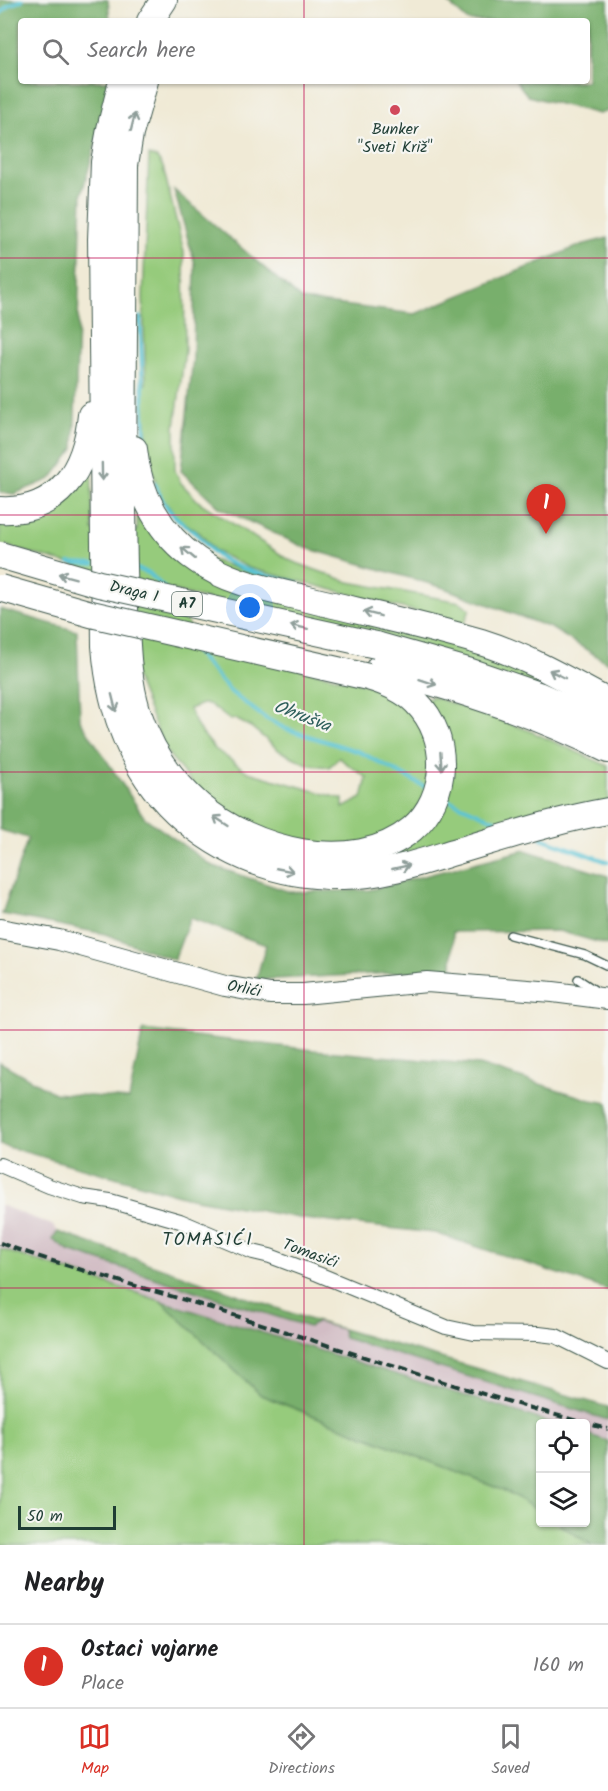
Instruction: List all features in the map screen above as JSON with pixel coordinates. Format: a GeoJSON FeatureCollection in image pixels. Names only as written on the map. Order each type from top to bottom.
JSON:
{"type":"FeatureCollection","features":[{"type":"Feature","properties":{"kind":"highway"},"geometry":{"type":"LineString","coordinates":[[152,18],[164,0]]}},
{"type":"Feature","properties":{"kind":"highway"},"geometry":{"type":"LineString","coordinates":[[172,18],[182,0]]}},
{"type":"Feature","properties":{"kind":"highway"},"geometry":{"type":"LineString","coordinates":[[122,84],[110,129],[115,163],[101,239],[116,645],[147,737],[167,770],[199,805],[221,822],[246,836],[273,846],[311,853],[343,865],[384,871],[598,813]]}},
{"type":"Feature","properties":{"kind":"highway"},"geometry":{"type":"LineString","coordinates":[[0,510],[19,509],[37,504],[59,491],[74,476],[82,460],[89,431],[91,403],[92,209],[97,182],[115,163],[130,134],[144,84]]}},
{"type":"Feature","properties":{"kind":"highway"},"geometry":{"type":"LineString","coordinates":[[115,163],[128,169],[132,195],[135,457],[138,474],[150,506],[172,537],[198,561],[221,575],[483,643],[536,664],[608,702]]}},
{"type":"Feature","properties":{"kind":"highway","name":"Draga 1"},"geometry":{"type":"LineString","coordinates":[[0,555],[372,663]]}},
{"type":"Feature","properties":{"kind":"highway","name":"Draga 1"},"geometry":{"type":"LineString","coordinates":[[0,577],[107,607],[372,663]]}},
{"type":"Feature","properties":{"kind":"highway"},"geometry":{"type":"LineString","coordinates":[[0,588],[91,614],[372,663],[397,688],[421,707],[434,728],[441,754],[440,780],[424,816],[402,836],[343,865]]}},
{"type":"Feature","properties":{"kind":"highway","name":"A7"},"geometry":{"type":"LineString","coordinates":[[372,663],[471,672],[538,695],[608,726]]}},
{"type":"Feature","properties":{"kind":"highway","name":"A7"},"geometry":{"type":"LineString","coordinates":[[372,663],[513,709],[608,750]]}},
{"type":"Feature","properties":{"kind":"street","name":"Orlići"},"geometry":{"type":"LineString","coordinates":[[0,929],[59,940],[225,986],[270,994],[303,994],[427,982],[608,999]]}},
{"type":"Feature","properties":{"kind":"street","name":"Tomasići"},"geometry":{"type":"LineString","coordinates":[[0,1165],[83,1197],[110,1201],[180,1221],[252,1252],[270,1256],[318,1274],[446,1327],[474,1333],[556,1336],[608,1362]]}},
{"type":"Feature","properties":{"kind":"lane"},"geometry":{"type":"LineString","coordinates":[[510,935],[585,955],[608,966]]}},
{"type":"Feature","properties":{"kind":"lane"},"geometry":{"type":"LineString","coordinates":[[578,979],[608,999]]}},
{"type":"Feature","properties":{"kind":"lane"},"geometry":{"type":"LineString","coordinates":[[569,1349],[608,1366]]}},
{"type":"Feature","properties":{"kind":"shaded area"},"geometry":{"type":"Polygon","coordinates":[[[0,1205],[52,1225],[58,1232],[53,1239],[69,1251],[309,1327],[318,1322],[342,1329],[344,1338],[608,1420],[608,1441],[590,1435],[590,1419],[539,1419],[0,1249],[0,1205]]]}},
{"type":"Feature","properties":{"kind":"green space"},"geometry":{"type":"Polygon","coordinates":[[[0,0],[108,0],[110,18],[18,18],[18,84],[112,84],[82,193],[74,449],[51,479],[14,494],[0,492],[0,0]]]}},
{"type":"Feature","properties":{"kind":"green space"},"geometry":{"type":"Polygon","coordinates":[[[445,0],[608,0],[608,111],[599,114],[528,96],[518,84],[590,84],[590,18],[465,18],[445,0]]]}},
{"type":"Feature","properties":{"kind":"green space"},"geometry":{"type":"Polygon","coordinates":[[[149,155],[157,158],[163,167],[184,252],[185,350],[175,427],[175,470],[181,483],[199,502],[291,561],[349,582],[460,602],[470,609],[464,624],[249,568],[215,551],[200,533],[177,518],[163,499],[148,455],[143,384],[146,384],[143,297],[149,155]]]}},
{"type":"Feature","properties":{"kind":"green space"},"geometry":{"type":"Polygon","coordinates":[[[174,190],[302,300],[415,314],[581,245],[608,238],[608,663],[551,628],[441,587],[306,548],[220,508],[181,471],[193,358],[195,264],[174,190]]]}},
{"type":"Feature","properties":{"kind":"green space"},"geometry":{"type":"Polygon","coordinates":[[[91,457],[93,530],[137,530],[137,507],[133,506],[132,489],[173,547],[479,650],[607,711],[173,590],[197,645],[430,699],[431,696],[528,730],[608,766],[608,801],[381,860],[254,829],[201,794],[165,750],[93,571],[0,544],[0,519],[91,457]],[[209,704],[189,709],[198,728],[215,749],[248,772],[343,799],[343,808],[362,798],[367,778],[339,758],[329,767],[310,765],[280,751],[251,727],[235,719],[230,720],[209,704]]]}},
{"type":"Feature","properties":{"kind":"green space"},"geometry":{"type":"Polygon","coordinates":[[[0,609],[77,631],[80,720],[144,817],[211,865],[290,892],[369,890],[525,850],[608,876],[608,945],[559,931],[453,932],[452,970],[256,980],[266,945],[190,918],[174,960],[105,934],[2,914],[28,838],[0,830],[0,609]]]}},
{"type":"Feature","properties":{"kind":"green space"},"geometry":{"type":"Polygon","coordinates":[[[143,1030],[314,1050],[479,1065],[591,1100],[608,1103],[608,1290],[435,1233],[304,1219],[186,1197],[0,1145],[0,1062],[54,1093],[129,1099],[143,1030]]]}},
{"type":"Feature","properties":{"kind":"green space"},"geometry":{"type":"Polygon","coordinates":[[[58,1232],[318,1322],[309,1327],[69,1251],[52,1239],[58,1232]]]}},
{"type":"Feature","properties":{"kind":"green space"},"geometry":{"type":"Polygon","coordinates":[[[0,1249],[161,1301],[261,1395],[510,1493],[536,1509],[536,1527],[563,1527],[592,1545],[0,1545],[0,1249]]]}},
{"type":"Feature","properties":{"kind":"green space"},"geometry":{"type":"Polygon","coordinates":[[[161,1301],[539,1419],[536,1419],[536,1509],[510,1493],[261,1395],[161,1301]]]}},
{"type":"Feature","properties":{"kind":"green space"},"geometry":{"type":"Polygon","coordinates":[[[342,1329],[608,1407],[608,1420],[344,1338],[342,1329]]]}},
{"type":"Feature","properties":{"kind":"green space"},"geometry":{"type":"Polygon","coordinates":[[[590,1435],[608,1441],[608,1545],[592,1545],[563,1527],[590,1527],[590,1435]]]}},
{"type":"Feature","properties":{"kind":"waterway"},"geometry":{"type":"LineString","coordinates":[[0,14],[8,6],[22,0]]}},
{"type":"Feature","properties":{"kind":"waterway"},"geometry":{"type":"LineString","coordinates":[[140,317],[145,445]]}},
{"type":"Feature","properties":{"kind":"waterway"},"geometry":{"type":"LineString","coordinates":[[155,484],[171,513],[218,556],[246,570],[297,583]]}},
{"type":"Feature","properties":{"kind":"waterway","name":"Ohrušva"},"geometry":{"type":"LineString","coordinates":[[69,563],[94,564]]}},
{"type":"Feature","properties":{"kind":"waterway","name":"Ohrušva"},"geometry":{"type":"LineString","coordinates":[[134,568],[149,573],[164,588]]}},
{"type":"Feature","properties":{"kind":"waterway","name":"Ohrušva"},"geometry":{"type":"LineString","coordinates":[[191,647],[232,693],[265,718],[286,729],[360,752],[427,788]]}},
{"type":"Feature","properties":{"kind":"waterway","name":"Ohrušva"},"geometry":{"type":"LineString","coordinates":[[444,798],[506,825]]}},
{"type":"Feature","properties":{"kind":"waterway","name":"Ohrušva"},"geometry":{"type":"LineString","coordinates":[[541,838],[608,862]]}},
{"type":"Feature","properties":{"kind":"railway"},"geometry":{"type":"LineString","coordinates":[[0,1243],[51,1261],[208,1307],[457,1386],[608,1429]]}},
{"type":"Feature","properties":{"kind":"place","name":"Bunker \"Sveti Križ\""},"geometry":{"type":"Point","coordinates":[395,110]}},
{"type":"Feature","properties":{"kind":"place","name":"Ostaci vojarne"},"geometry":{"type":"Point","coordinates":[546,534]}},
{"type":"Feature","properties":{"kind":"district","name":"TOMASIĆI"},"geometry":{"type":"Point","coordinates":[208,1240]}}]}
